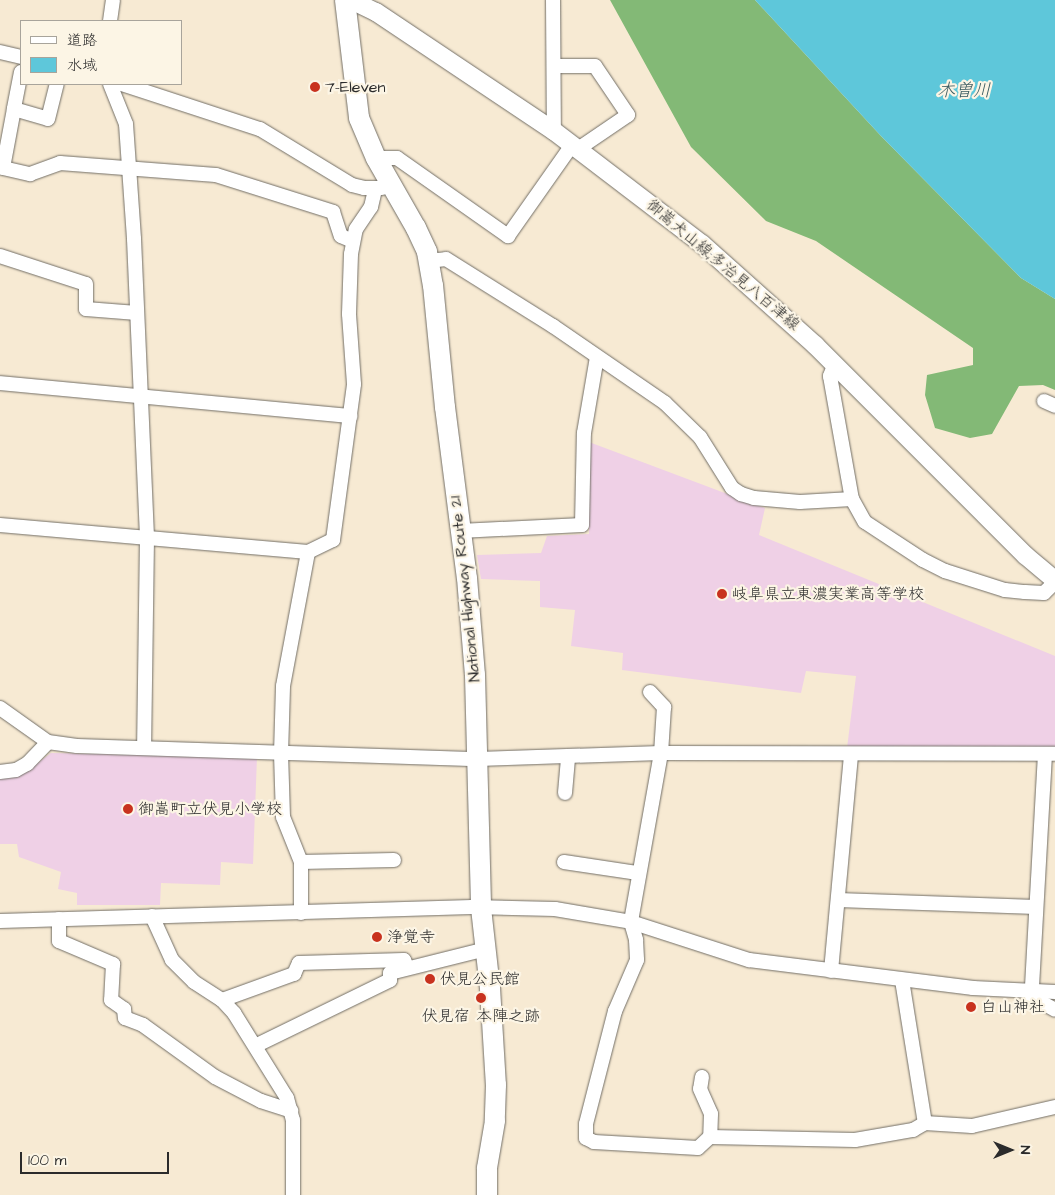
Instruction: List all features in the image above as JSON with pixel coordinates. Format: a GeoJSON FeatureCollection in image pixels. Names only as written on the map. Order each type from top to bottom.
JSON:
{"type":"FeatureCollection","features":[{"type":"Feature","properties":{"kind":"highway","name":"National Highway Route 21"},"geometry":{"type":"LineString","coordinates":[[346,0],[359,118],[376,158],[384,188],[416,228],[428,261],[460,531],[470,617],[478,758],[481,908],[486,949],[496,1085],[495,1121],[487,1168],[487,1195]]}},
{"type":"Feature","properties":{"kind":"main road","name":"御嵩犬山線;多治見八百津線"},"geometry":{"type":"LineString","coordinates":[[351,0],[376,12],[554,132],[702,244],[781,312],[1026,556],[1055,581]]}},
{"type":"Feature","properties":{"kind":"street"},"geometry":{"type":"LineString","coordinates":[[110,20],[113,0]]}},
{"type":"Feature","properties":{"kind":"street"},"geometry":{"type":"LineString","coordinates":[[553,0],[556,66],[554,132]]}},
{"type":"Feature","properties":{"kind":"street"},"geometry":{"type":"LineString","coordinates":[[0,52],[20,57]]}},
{"type":"Feature","properties":{"kind":"street"},"geometry":{"type":"LineString","coordinates":[[376,158],[397,158],[508,236],[575,147],[628,115],[596,66],[556,66]]}},
{"type":"Feature","properties":{"kind":"street"},"geometry":{"type":"LineString","coordinates":[[20,77],[3,168],[30,174],[60,163],[216,175],[266,192],[292,197],[333,212],[341,236],[354,241]]}},
{"type":"Feature","properties":{"kind":"street"},"geometry":{"type":"LineString","coordinates":[[14,109],[48,119],[57,85]]}},
{"type":"Feature","properties":{"kind":"street"},"geometry":{"type":"LineString","coordinates":[[110,85],[126,124],[130,168],[147,538],[144,747]]}},
{"type":"Feature","properties":{"kind":"street"},"geometry":{"type":"LineString","coordinates":[[0,525],[308,552],[333,540],[354,384],[349,314],[354,241],[356,229],[384,188],[352,184],[260,129],[125,85]]}},
{"type":"Feature","properties":{"kind":"street"},"geometry":{"type":"LineString","coordinates":[[0,256],[86,284],[86,309],[137,313]]}},
{"type":"Feature","properties":{"kind":"street"},"geometry":{"type":"LineString","coordinates":[[428,261],[446,259],[598,357],[665,403],[700,437],[732,488],[741,494],[754,498],[800,502],[852,499]]}},
{"type":"Feature","properties":{"kind":"street"},"geometry":{"type":"LineString","coordinates":[[460,531],[582,525],[584,433],[598,357]]}},
{"type":"Feature","properties":{"kind":"street"},"geometry":{"type":"LineString","coordinates":[[834,366],[830,376],[852,499],[865,522],[945,571],[1004,590],[1044,593],[1055,581]]}},
{"type":"Feature","properties":{"kind":"street"},"geometry":{"type":"LineString","coordinates":[[0,383],[350,416]]}},
{"type":"Feature","properties":{"kind":"street"},"geometry":{"type":"LineString","coordinates":[[301,913],[301,862],[283,817],[281,754],[283,686],[308,552]]}},
{"type":"Feature","properties":{"kind":"street"},"geometry":{"type":"LineString","coordinates":[[650,692],[664,707],[661,753],[638,873],[631,922],[636,940],[637,960],[615,1011],[586,1124],[586,1138],[594,1142],[698,1148],[710,1137],[855,1140],[913,1130],[925,1123],[972,1126],[1055,1107]]}},
{"type":"Feature","properties":{"kind":"street"},"geometry":{"type":"LineString","coordinates":[[0,708],[48,742],[77,746],[144,747],[281,754],[478,758],[661,753],[851,756],[1050,754],[1036,907],[1032,997],[1055,1010]]}},
{"type":"Feature","properties":{"kind":"street"},"geometry":{"type":"LineString","coordinates":[[0,772],[16,770],[27,764],[48,742]]}},
{"type":"Feature","properties":{"kind":"street"},"geometry":{"type":"LineString","coordinates":[[565,793],[568,756]]}},
{"type":"Feature","properties":{"kind":"street"},"geometry":{"type":"LineString","coordinates":[[831,971],[851,756]]}},
{"type":"Feature","properties":{"kind":"street"},"geometry":{"type":"LineString","coordinates":[[301,862],[394,860]]}},
{"type":"Feature","properties":{"kind":"street"},"geometry":{"type":"LineString","coordinates":[[564,862],[638,873]]}},
{"type":"Feature","properties":{"kind":"street"},"geometry":{"type":"LineString","coordinates":[[838,900],[1036,907]]}},
{"type":"Feature","properties":{"kind":"street"},"geometry":{"type":"LineString","coordinates":[[0,920],[481,908],[555,909],[631,922],[749,960],[902,980],[1055,992]]}},
{"type":"Feature","properties":{"kind":"street"},"geometry":{"type":"LineString","coordinates":[[152,916],[172,960],[194,982],[222,1000],[257,1045],[287,1098],[291,1111],[293,1195]]}},
{"type":"Feature","properties":{"kind":"street"},"geometry":{"type":"LineString","coordinates":[[59,919],[59,941],[113,964],[111,1000],[124,1009],[125,1018],[143,1025],[215,1077],[261,1101],[291,1111]]}},
{"type":"Feature","properties":{"kind":"street"},"geometry":{"type":"LineString","coordinates":[[257,1045],[390,980],[390,973],[407,967],[486,949]]}},
{"type":"Feature","properties":{"kind":"street"},"geometry":{"type":"LineString","coordinates":[[222,1000],[294,974],[299,964],[404,960],[407,967]]}},
{"type":"Feature","properties":{"kind":"street"},"geometry":{"type":"LineString","coordinates":[[902,980],[925,1123]]}},
{"type":"Feature","properties":{"kind":"street"},"geometry":{"type":"LineString","coordinates":[[702,1077],[700,1089],[711,1114],[710,1137]]}},
{"type":"Feature","properties":{"kind":"shaded area","name":"岐阜県立東濃実業高等学校"},"geometry":{"type":"Polygon","coordinates":[[[589,442],[765,508],[759,535],[1055,656],[1055,749],[847,748],[856,676],[806,671],[801,693],[622,670],[623,653],[571,646],[575,610],[540,607],[540,581],[481,579],[477,555],[541,553],[547,536],[589,534],[589,442]]]}},
{"type":"Feature","properties":{"kind":"shaded area","name":"御嵩町立伏見小学校"},"geometry":{"type":"Polygon","coordinates":[[[51,753],[257,757],[253,864],[221,862],[220,885],[161,883],[160,905],[77,905],[77,893],[58,889],[61,872],[19,857],[17,844],[0,844],[0,775],[27,771],[51,753]]]}},
{"type":"Feature","properties":{"kind":"green space"},"geometry":{"type":"Polygon","coordinates":[[[610,0],[755,0],[881,136],[1021,278],[1055,299],[1055,390],[1043,385],[1019,386],[992,434],[970,438],[935,428],[925,395],[927,375],[973,365],[973,348],[816,241],[766,221],[691,147],[610,0]]]}},
{"type":"Feature","properties":{"kind":"water","name":"木曽川"},"geometry":{"type":"Polygon","coordinates":[[[755,0],[1055,0],[1055,299],[1021,278],[881,136],[755,0]]]}},
{"type":"Feature","properties":{"kind":"place","name":"7-Eleven"},"geometry":{"type":"Point","coordinates":[315,87]}},
{"type":"Feature","properties":{"kind":"place","name":"岐阜県立東濃実業高等学校"},"geometry":{"type":"Point","coordinates":[722,594]}},
{"type":"Feature","properties":{"kind":"place","name":"御嵩町立伏見小学校"},"geometry":{"type":"Point","coordinates":[128,809]}},
{"type":"Feature","properties":{"kind":"place","name":"浄覚寺"},"geometry":{"type":"Point","coordinates":[377,937]}},
{"type":"Feature","properties":{"kind":"place","name":"伏見公民館"},"geometry":{"type":"Point","coordinates":[430,979]}},
{"type":"Feature","properties":{"kind":"place","name":"伏見宿 本陣之跡"},"geometry":{"type":"Point","coordinates":[481,998]}},
{"type":"Feature","properties":{"kind":"place","name":"白山神社"},"geometry":{"type":"Point","coordinates":[971,1007]}}]}
